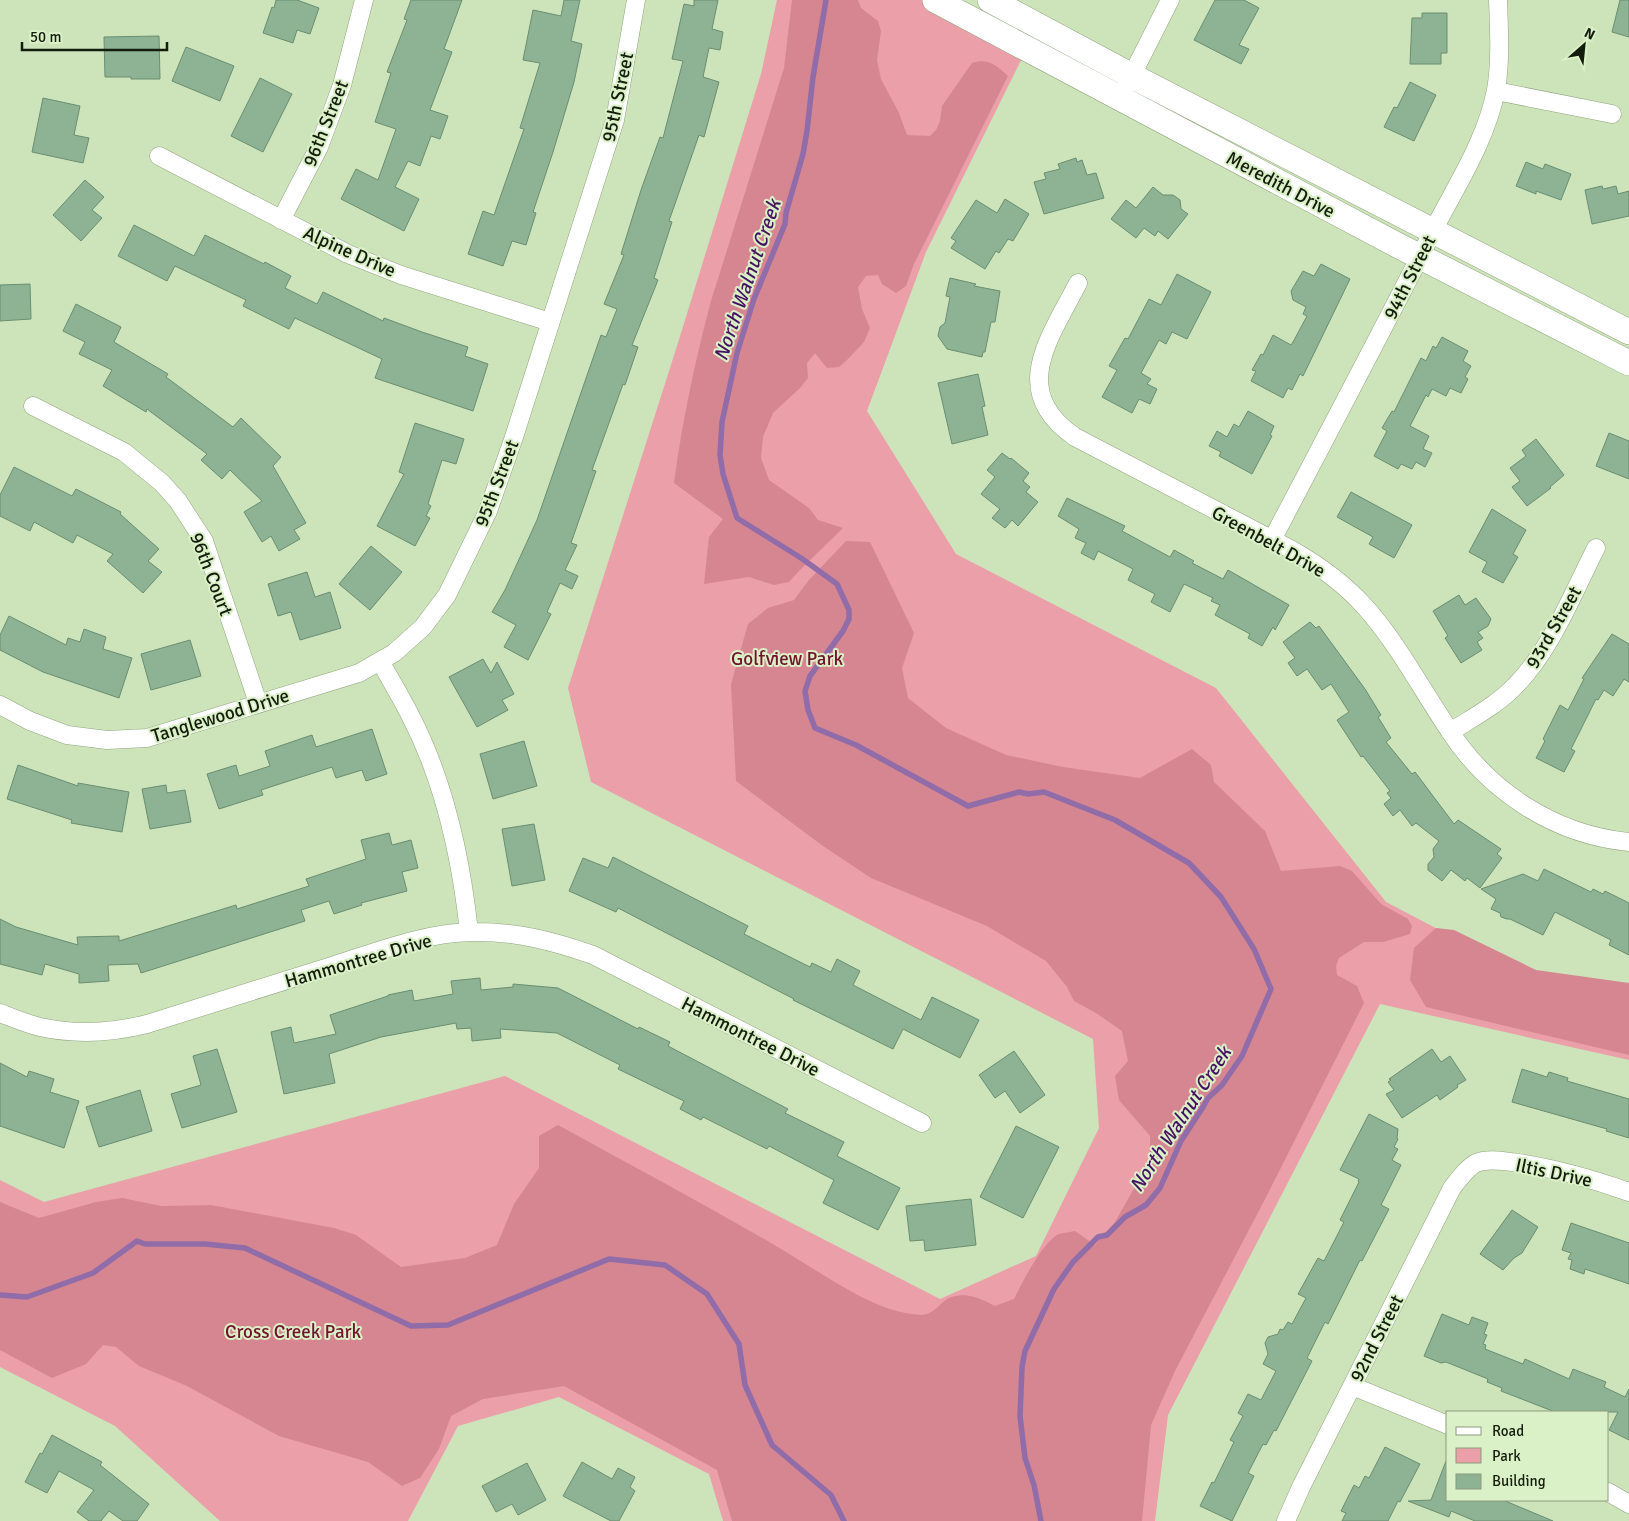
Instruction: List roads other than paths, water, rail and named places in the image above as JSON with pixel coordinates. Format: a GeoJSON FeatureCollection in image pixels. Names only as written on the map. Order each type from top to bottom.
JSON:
{"type":"FeatureCollection","features":[{"type":"Feature","properties":{"kind":"main road","name":"Meredith Drive"},"geometry":{"type":"LineString","coordinates":[[935,0],[1420,257],[1629,363]]}},
{"type":"Feature","properties":{"kind":"main road","name":"Meredith Drive"},"geometry":{"type":"LineString","coordinates":[[990,0],[1132,76],[1629,332]]}},
{"type":"Feature","properties":{"kind":"street","name":"96th Street"},"geometry":{"type":"LineString","coordinates":[[281,220],[319,147],[342,85],[364,0]]}},
{"type":"Feature","properties":{"kind":"street","name":"95th Street"},"geometry":{"type":"LineString","coordinates":[[380,661],[394,654],[423,627],[447,595],[488,511],[615,120],[636,0]]}},
{"type":"Feature","properties":{"kind":"street"},"geometry":{"type":"LineString","coordinates":[[1120,99],[1170,0]]}},
{"type":"Feature","properties":{"kind":"street","name":"94th Street"},"geometry":{"type":"LineString","coordinates":[[1272,540],[1476,148],[1496,91],[1500,55],[1498,0]]}},
{"type":"Feature","properties":{"kind":"street"},"geometry":{"type":"LineString","coordinates":[[1496,91],[1612,114]]}},
{"type":"Feature","properties":{"kind":"street","name":"Alpine Drive"},"geometry":{"type":"LineString","coordinates":[[159,156],[348,254],[401,275],[550,322]]}},
{"type":"Feature","properties":{"kind":"street","name":"Greenbelt Drive"},"geometry":{"type":"LineString","coordinates":[[1078,283],[1046,346],[1040,363],[1038,381],[1042,399],[1050,414],[1061,428],[1318,565],[1345,586],[1367,608],[1450,732],[1470,758],[1492,781],[1518,802],[1547,819],[1577,831],[1613,841],[1629,842]]}},
{"type":"Feature","properties":{"kind":"street","name":"96th Court"},"geometry":{"type":"LineString","coordinates":[[33,406],[124,452],[162,483],[178,500],[204,541],[258,704]]}},
{"type":"Feature","properties":{"kind":"street","name":"93rd Street"},"geometry":{"type":"LineString","coordinates":[[1450,732],[1492,705],[1514,687],[1534,666],[1596,548]]}},
{"type":"Feature","properties":{"kind":"street"},"geometry":{"type":"LineString","coordinates":[[380,661],[411,716],[435,772],[453,831],[465,892],[469,932]]}},
{"type":"Feature","properties":{"kind":"street","name":"Tanglewood Drive"},"geometry":{"type":"LineString","coordinates":[[0,705],[30,721],[67,735],[107,740],[148,738],[359,673],[380,661]]}},
{"type":"Feature","properties":{"kind":"street","name":"Hammontree Drive"},"geometry":{"type":"LineString","coordinates":[[0,1013],[39,1027],[74,1032],[122,1030],[417,939],[469,932],[503,932],[559,943],[593,955],[922,1123]]}},
{"type":"Feature","properties":{"kind":"street","name":"Iltis Drive"},"geometry":{"type":"LineString","coordinates":[[1477,1163],[1504,1161],[1550,1168],[1589,1178],[1629,1192]]}},
{"type":"Feature","properties":{"kind":"street","name":"92nd Street"},"geometry":{"type":"LineString","coordinates":[[1286,1521],[1301,1487],[1452,1188],[1477,1163]]}},
{"type":"Feature","properties":{"kind":"street"},"geometry":{"type":"LineString","coordinates":[[1352,1386],[1446,1424]]}},
{"type":"Feature","properties":{"kind":"street"},"geometry":{"type":"LineString","coordinates":[[1609,1493],[1629,1504]]}},
{"type":"Feature","properties":{"kind":"waterway","name":"North Walnut Creek"},"geometry":{"type":"LineString","coordinates":[[826,0],[803,154],[786,213],[785,224],[754,299],[737,353],[722,422],[720,455],[723,474],[737,518],[801,558],[837,584],[849,610],[849,619],[843,631],[810,676],[805,691],[808,710],[815,728],[856,745],[968,806],[1019,792],[1028,794],[1044,792],[1115,820],[1189,863],[1221,897],[1254,949],[1271,989],[1242,1056],[1222,1085],[1208,1098],[1181,1141],[1160,1188],[1146,1205],[1125,1217],[1107,1235],[1098,1237],[1073,1262],[1054,1289],[1025,1351],[1022,1367],[1020,1416],[1025,1458],[1034,1485],[1041,1521]]}},
{"type":"Feature","properties":{"kind":"waterway"},"geometry":{"type":"LineString","coordinates":[[0,1295],[27,1297],[93,1273],[137,1241],[145,1244],[205,1244],[245,1248],[411,1326],[448,1325],[609,1259],[665,1265],[707,1294],[739,1344],[745,1385],[772,1445],[831,1495],[844,1521]]}},
{"type":"Feature","properties":{"kind":"park label","name":"Golfview Park"},"geometry":{"type":"Point","coordinates":[787,658]}},
{"type":"Feature","properties":{"kind":"park label","name":"Cross Creek Park"},"geometry":{"type":"Point","coordinates":[293,1331]}}]}
